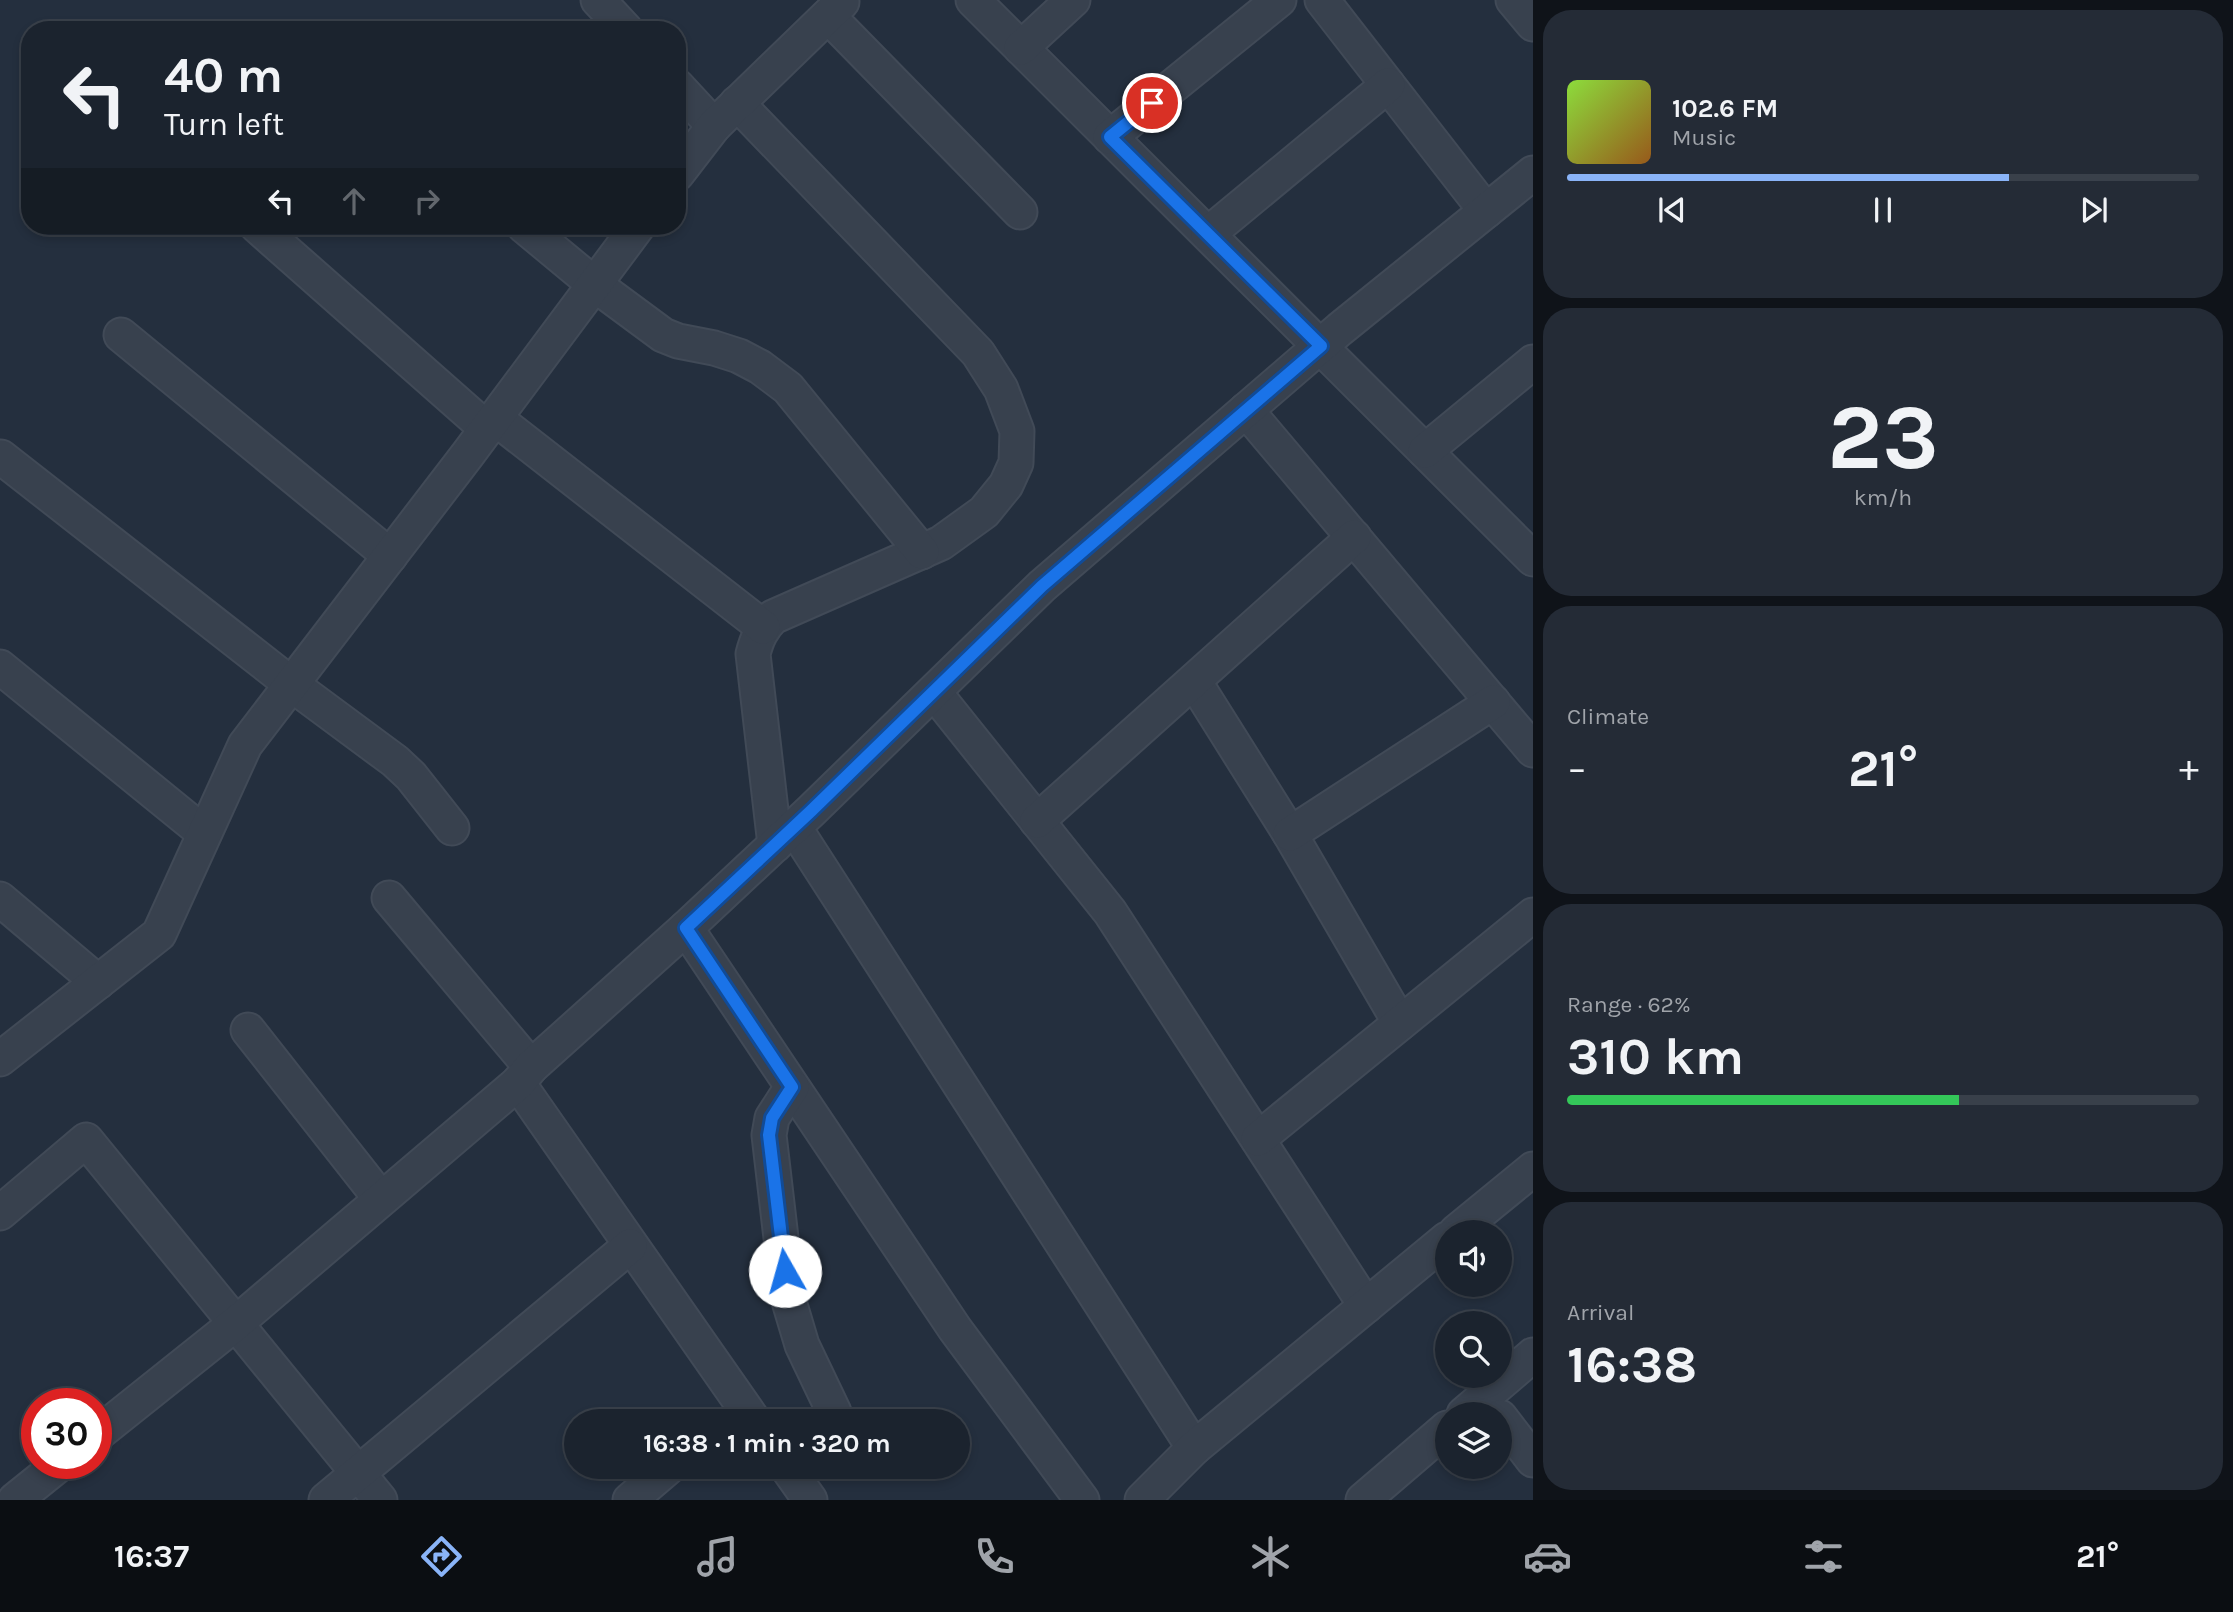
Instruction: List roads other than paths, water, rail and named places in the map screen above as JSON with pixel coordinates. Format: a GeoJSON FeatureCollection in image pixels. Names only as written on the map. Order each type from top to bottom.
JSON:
{"type":"FeatureCollection","features":[{"type":"Feature","properties":{"kind":"street"},"geometry":{"type":"LineString","coordinates":[[598,0],[618,21]]}},
{"type":"Feature","properties":{"kind":"street"},"geometry":{"type":"LineString","coordinates":[[973,0],[1533,559]]}},
{"type":"Feature","properties":{"kind":"street"},"geometry":{"type":"LineString","coordinates":[[1021,48],[1073,0]]}},
{"type":"Feature","properties":{"kind":"street"},"geometry":{"type":"LineString","coordinates":[[1110,137],[1279,0]]}},
{"type":"Feature","properties":{"kind":"street"},"geometry":{"type":"LineString","coordinates":[[1322,0],[1486,211]]}},
{"type":"Feature","properties":{"kind":"street"},"geometry":{"type":"LineString","coordinates":[[1513,0],[1533,24]]}},
{"type":"Feature","properties":{"kind":"street"},"geometry":{"type":"LineString","coordinates":[[686,163],[726,115],[836,8],[1020,212]]}},
{"type":"Feature","properties":{"kind":"street"},"geometry":{"type":"LineString","coordinates":[[1208,234],[1388,85]]}},
{"type":"Feature","properties":{"kind":"street"},"geometry":{"type":"LineString","coordinates":[[686,91],[726,115],[978,354],[1001,389],[1017,431],[1016,463],[1006,485],[984,512],[941,543],[773,617],[763,627],[753,654],[784,836],[1194,1448]]}},
{"type":"Feature","properties":{"kind":"street"},"geometry":{"type":"LineString","coordinates":[[112,1422],[235,1324],[525,1075],[784,836],[1042,586],[1321,346],[1533,173]]}},
{"type":"Feature","properties":{"kind":"street"},"geometry":{"type":"LineString","coordinates":[[268,235],[491,424],[763,627]]}},
{"type":"Feature","properties":{"kind":"street"},"geometry":{"type":"LineString","coordinates":[[535,235],[594,284],[663,335],[738,356],[760,367],[788,388],[922,552]]}},
{"type":"Feature","properties":{"kind":"street"},"geometry":{"type":"LineString","coordinates":[[0,1059],[159,934],[245,745],[491,424],[631,235]]}},
{"type":"Feature","properties":{"kind":"street"},"geometry":{"type":"LineString","coordinates":[[121,335],[390,555]]}},
{"type":"Feature","properties":{"kind":"street"},"geometry":{"type":"LineString","coordinates":[[1425,451],[1533,362]]}},
{"type":"Feature","properties":{"kind":"street"},"geometry":{"type":"LineString","coordinates":[[1246,410],[1533,750]]}},
{"type":"Feature","properties":{"kind":"street"},"geometry":{"type":"LineString","coordinates":[[1,457],[291,684],[395,761],[411,776],[452,828]]}},
{"type":"Feature","properties":{"kind":"street"},"geometry":{"type":"LineString","coordinates":[[1037,821],[1354,537]]}},
{"type":"Feature","properties":{"kind":"street"},"geometry":{"type":"LineString","coordinates":[[0,667],[205,833]]}},
{"type":"Feature","properties":{"kind":"street"},"geometry":{"type":"LineString","coordinates":[[1194,681],[1290,834],[1400,1023]]}},
{"type":"Feature","properties":{"kind":"street"},"geometry":{"type":"LineString","coordinates":[[934,692],[1110,912],[1366,1306]]}},
{"type":"Feature","properties":{"kind":"street"},"geometry":{"type":"LineString","coordinates":[[1290,834],[1493,702]]}},
{"type":"Feature","properties":{"kind":"street"},"geometry":{"type":"LineString","coordinates":[[388,898],[525,1075],[630,1246],[736,1409]]}},
{"type":"Feature","properties":{"kind":"street"},"geometry":{"type":"LineString","coordinates":[[0,899],[98,982]]}},
{"type":"Feature","properties":{"kind":"street"},"geometry":{"type":"LineString","coordinates":[[1258,1139],[1533,915]]}},
{"type":"Feature","properties":{"kind":"street"},"geometry":{"type":"LineString","coordinates":[[686,928],[955,1329],[1082,1500]]}},
{"type":"Feature","properties":{"kind":"street"},"geometry":{"type":"LineString","coordinates":[[248,1030],[381,1199]]}},
{"type":"Feature","properties":{"kind":"street"},"geometry":{"type":"LineString","coordinates":[[792,1087],[772,1118],[769,1135],[788,1298],[802,1345],[833,1409]]}},
{"type":"Feature","properties":{"kind":"street"},"geometry":{"type":"LineString","coordinates":[[0,1213],[86,1140],[380,1500]]}},
{"type":"Feature","properties":{"kind":"street"},"geometry":{"type":"LineString","coordinates":[[1471,1220],[1533,1169]]}},
{"type":"Feature","properties":{"kind":"street"},"geometry":{"type":"LineString","coordinates":[[326,1500],[630,1246]]}},
{"type":"Feature","properties":{"kind":"street"},"geometry":{"type":"LineString","coordinates":[[1142,1500],[1194,1448],[1435,1250]]}},
{"type":"Feature","properties":{"kind":"street"},"geometry":{"type":"LineString","coordinates":[[1494,1402],[1533,1355]]}},
{"type":"Feature","properties":{"kind":"street"},"geometry":{"type":"LineString","coordinates":[[1512,1438],[1533,1460]]}},
{"type":"Feature","properties":{"kind":"street"},"geometry":{"type":"LineString","coordinates":[[1379,1495],[1435,1440]]}},
{"type":"Feature","properties":{"kind":"street"},"geometry":{"type":"LineString","coordinates":[[15,1500],[41,1479]]}},
{"type":"Feature","properties":{"kind":"street"},"geometry":{"type":"LineString","coordinates":[[629,1500],[654,1479]]}}]}
